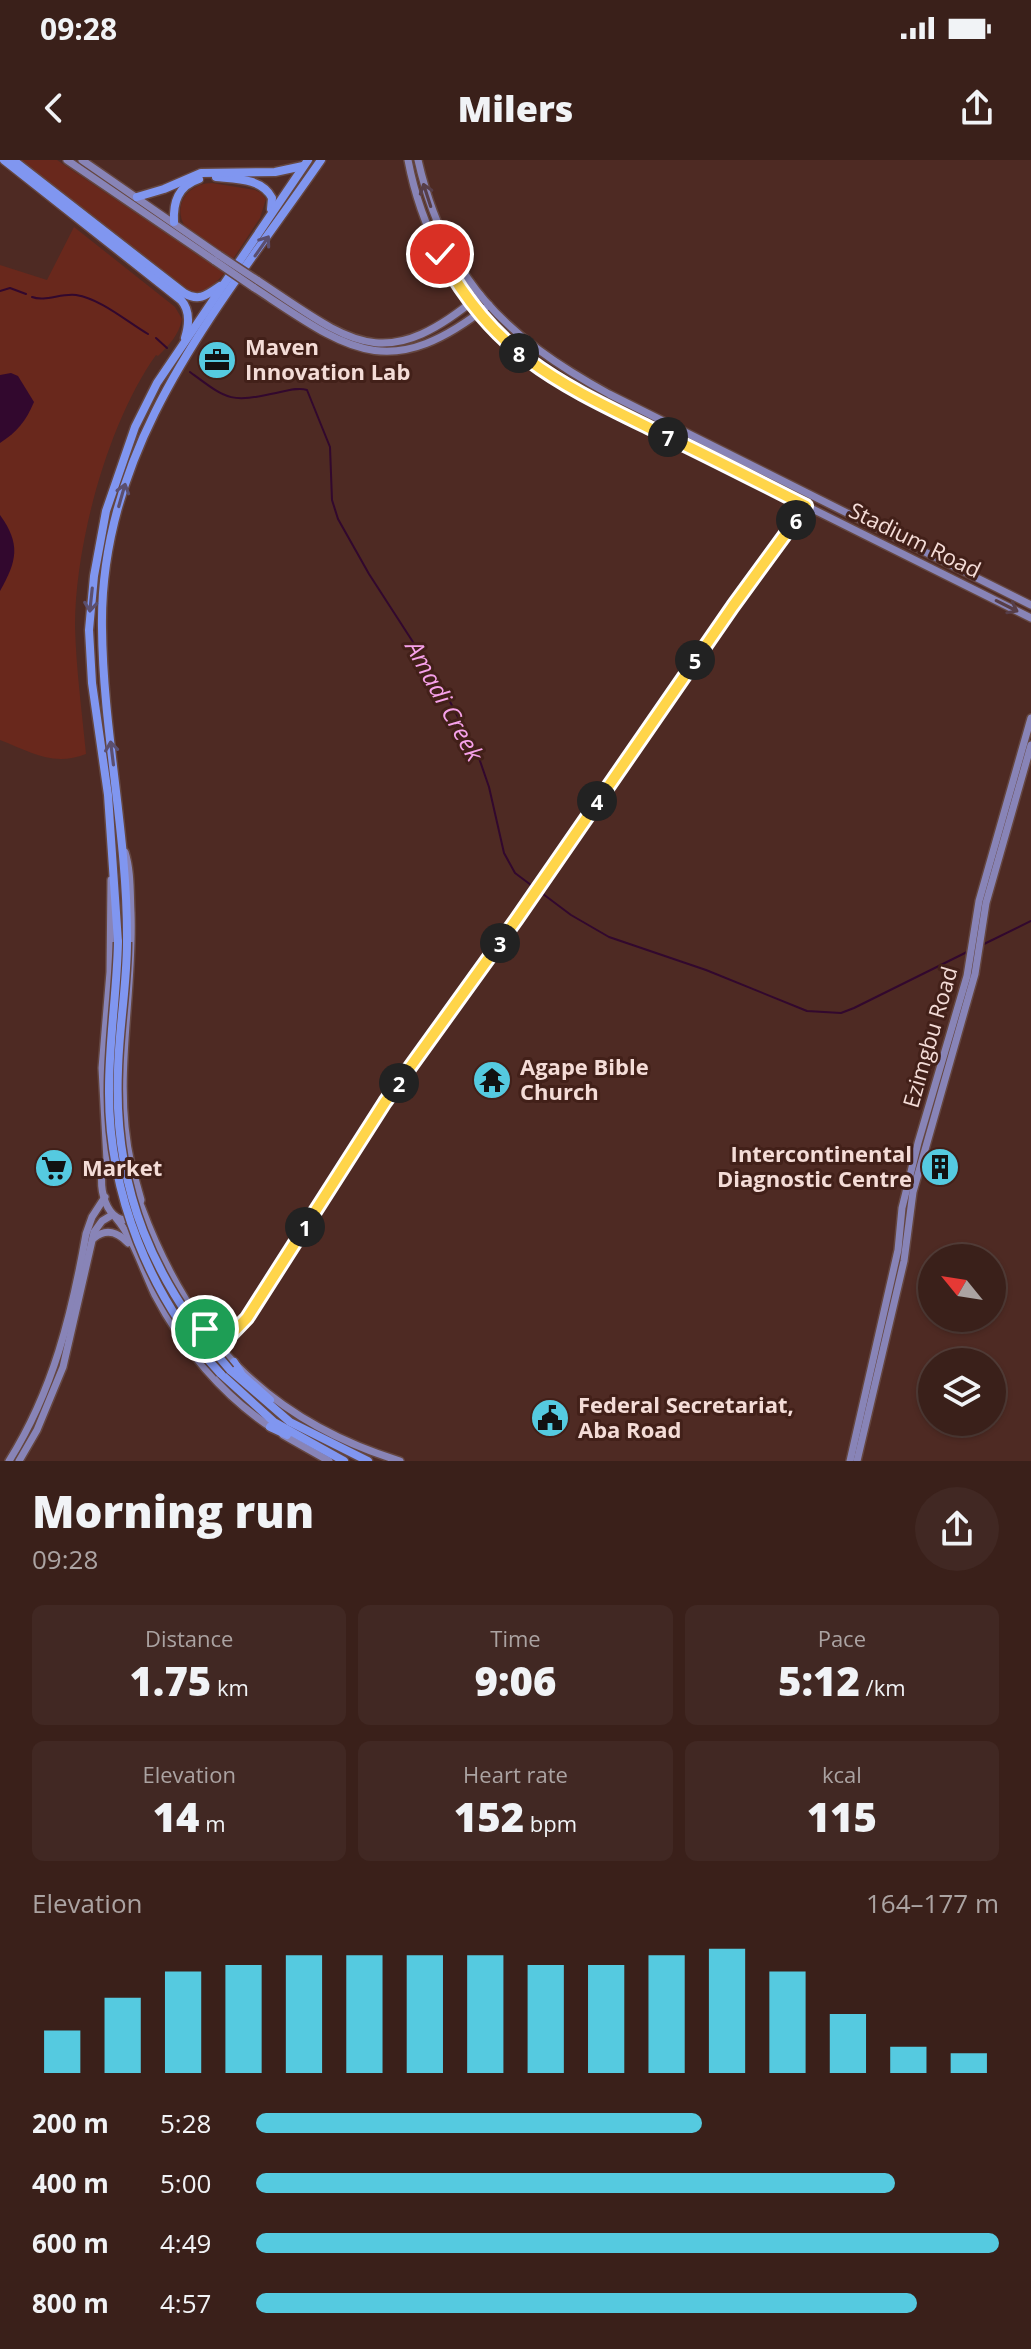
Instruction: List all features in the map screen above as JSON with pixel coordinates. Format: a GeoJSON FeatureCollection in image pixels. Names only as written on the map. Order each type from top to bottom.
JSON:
{"type":"FeatureCollection","features":[{"type":"Feature","properties":{"kind":"highway"},"geometry":{"type":"LineString","coordinates":[[4,160],[181,300],[189,320],[184,343]]}},
{"type":"Feature","properties":{"kind":"highway"},"geometry":{"type":"LineString","coordinates":[[13,160],[184,293],[203,297],[224,284]]}},
{"type":"Feature","properties":{"kind":"highway"},"geometry":{"type":"LineString","coordinates":[[321,160],[164,392],[137,446],[116,514],[105,574],[102,627],[104,685],[122,844],[123,942],[117,1097],[121,1148],[139,1221],[167,1284],[199,1334],[275,1412],[300,1428],[368,1461]]}},
{"type":"Feature","properties":{"kind":"highway"},"geometry":{"type":"LineString","coordinates":[[137,197],[201,173],[275,172],[306,163]]}},
{"type":"Feature","properties":{"kind":"highway"},"geometry":{"type":"LineString","coordinates":[[306,163],[151,395],[124,454],[106,511],[94,576],[90,606],[90,656],[123,942],[109,1092],[113,1144],[132,1224],[154,1278],[182,1325],[220,1373],[274,1422],[329,1457]]}},
{"type":"Feature","properties":{"kind":"highway"},"geometry":{"type":"LineString","coordinates":[[174,222],[173,208],[184,186],[214,177],[249,181],[262,186],[272,198],[269,216]]}},
{"type":"Feature","properties":{"kind":"highway"},"geometry":{"type":"LineString","coordinates":[[270,1427],[329,1457],[344,1461]]}},
{"type":"Feature","properties":{"kind":"main road"},"geometry":{"type":"LineString","coordinates":[[67,160],[331,337],[372,352],[411,348],[438,337],[489,305]]}},
{"type":"Feature","properties":{"kind":"main road"},"geometry":{"type":"LineString","coordinates":[[82,160],[174,222],[217,258]]}},
{"type":"Feature","properties":{"kind":"main road","name":"Stadium Road"},"geometry":{"type":"LineString","coordinates":[[408,160],[417,201],[450,273],[478,314],[526,359],[562,384],[1031,618]]}},
{"type":"Feature","properties":{"kind":"main road","name":"Stadium Road"},"geometry":{"type":"LineString","coordinates":[[418,160],[427,197],[446,242],[480,295],[537,351],[586,381],[1031,605]]}},
{"type":"Feature","properties":{"kind":"main road"},"geometry":{"type":"LineString","coordinates":[[255,284],[330,327],[356,339],[376,343],[397,343],[425,335],[480,295]]}},
{"type":"Feature","properties":{"kind":"main road","name":"Ezimgbu Road"},"geometry":{"type":"LineString","coordinates":[[857,1461],[904,1261],[913,1192],[975,957],[979,901],[1031,718]]}},
{"type":"Feature","properties":{"kind":"main road","name":"Ezimgbu Road"},"geometry":{"type":"LineString","coordinates":[[977,935],[1031,745]]}},
{"type":"Feature","properties":{"kind":"main road"},"geometry":{"type":"LineString","coordinates":[[122,844],[128,862],[132,933],[123,1096],[126,1143],[141,1206],[174,1283],[232,1366],[310,1424],[342,1441],[400,1461]]}},
{"type":"Feature","properties":{"kind":"main road"},"geometry":{"type":"LineString","coordinates":[[113,858],[110,972],[102,1068],[107,1161],[100,1176],[105,1197],[170,1321],[188,1347],[220,1385],[270,1427]]}},
{"type":"Feature","properties":{"kind":"main road","name":"Ezimgbu Road"},"geometry":{"type":"LineString","coordinates":[[850,1461],[898,1250],[902,1208],[918,1143],[975,957]]}},
{"type":"Feature","properties":{"kind":"main road"},"geometry":{"type":"LineString","coordinates":[[107,1161],[122,1158],[131,1164]]}},
{"type":"Feature","properties":{"kind":"main road"},"geometry":{"type":"LineString","coordinates":[[9,1461],[50,1383],[86,1234],[92,1217],[105,1197]]}},
{"type":"Feature","properties":{"kind":"main road"},"geometry":{"type":"LineString","coordinates":[[19,1461],[37,1430],[63,1367],[97,1226],[114,1217],[132,1219],[141,1206]]}},
{"type":"Feature","properties":{"kind":"main road"},"geometry":{"type":"LineString","coordinates":[[92,1239],[103,1232],[116,1233],[133,1251]]}},
{"type":"Feature","properties":{"kind":"street"},"geometry":{"type":"LineString","coordinates":[[219,1347],[247,1318],[385,1102],[536,891],[730,609],[806,506]]}},
{"type":"Feature","properties":{"kind":"shaded area"},"geometry":{"type":"Polygon","coordinates":[[[17,160],[57,160],[225,273],[203,295],[191,294],[17,160]]]}},
{"type":"Feature","properties":{"kind":"shaded area"},"geometry":{"type":"Polygon","coordinates":[[[212,183],[255,190],[266,199],[260,218],[233,259],[186,228],[182,220],[180,212],[184,197],[196,187],[212,183]]]}},
{"type":"Feature","properties":{"kind":"shaded area"},"geometry":{"type":"Polygon","coordinates":[[[74,227],[175,307],[182,319],[179,330],[156,355],[123,414],[98,485],[81,558],[75,626],[86,754],[63,759],[32,753],[0,740],[0,265],[47,280],[74,227]]]}},
{"type":"Feature","properties":{"kind":"shaded area"},"geometry":{"type":"Polygon","coordinates":[[[11,373],[18,376],[34,402],[20,426],[0,443],[0,375],[11,373]]]}},
{"type":"Feature","properties":{"kind":"shaded area"},"geometry":{"type":"Polygon","coordinates":[[[0,515],[11,535],[14,553],[10,571],[0,591],[0,515]]]}},
{"type":"Feature","properties":{"kind":"waterway","name":"Amadi Creek"},"geometry":{"type":"LineString","coordinates":[[0,291],[10,288],[26,294]]}},
{"type":"Feature","properties":{"kind":"waterway","name":"Amadi Creek"},"geometry":{"type":"LineString","coordinates":[[32,297],[85,297],[148,334]]}},
{"type":"Feature","properties":{"kind":"waterway","name":"Amadi Creek"},"geometry":{"type":"LineString","coordinates":[[156,338],[167,348]]}},
{"type":"Feature","properties":{"kind":"waterway","name":"Amadi Creek"},"geometry":{"type":"LineString","coordinates":[[190,372],[230,397],[248,398],[296,389],[307,390],[330,447],[332,500],[338,519],[369,574],[444,690],[479,758],[504,853],[515,873],[571,915],[609,937],[706,970],[807,1011],[841,1013],[969,951]]}},
{"type":"Feature","properties":{"kind":"waterway","name":"Amadi Creek"},"geometry":{"type":"LineString","coordinates":[[982,945],[1031,921]]}},
{"type":"Feature","properties":{"kind":"place","name":"Maven Innovation Lab"},"geometry":{"type":"Point","coordinates":[217,360]}},
{"type":"Feature","properties":{"kind":"place","name":"Agape Bible Church"},"geometry":{"type":"Point","coordinates":[492,1080]}},
{"type":"Feature","properties":{"kind":"place","name":"Intercontinental Diagnostic Centre"},"geometry":{"type":"Point","coordinates":[940,1167]}},
{"type":"Feature","properties":{"kind":"place","name":"Market"},"geometry":{"type":"Point","coordinates":[54,1168]}},
{"type":"Feature","properties":{"kind":"place","name":"Federal Secretariat, Aba Road"},"geometry":{"type":"Point","coordinates":[550,1418]}},
{"type":"Feature","properties":{"kind":"route"},"geometry":{"type":"LineString","coordinates":[[205,1329],[219,1347],[247,1318],[385,1102],[806,506],[543,372],[478,314],[440,254]]}}]}
